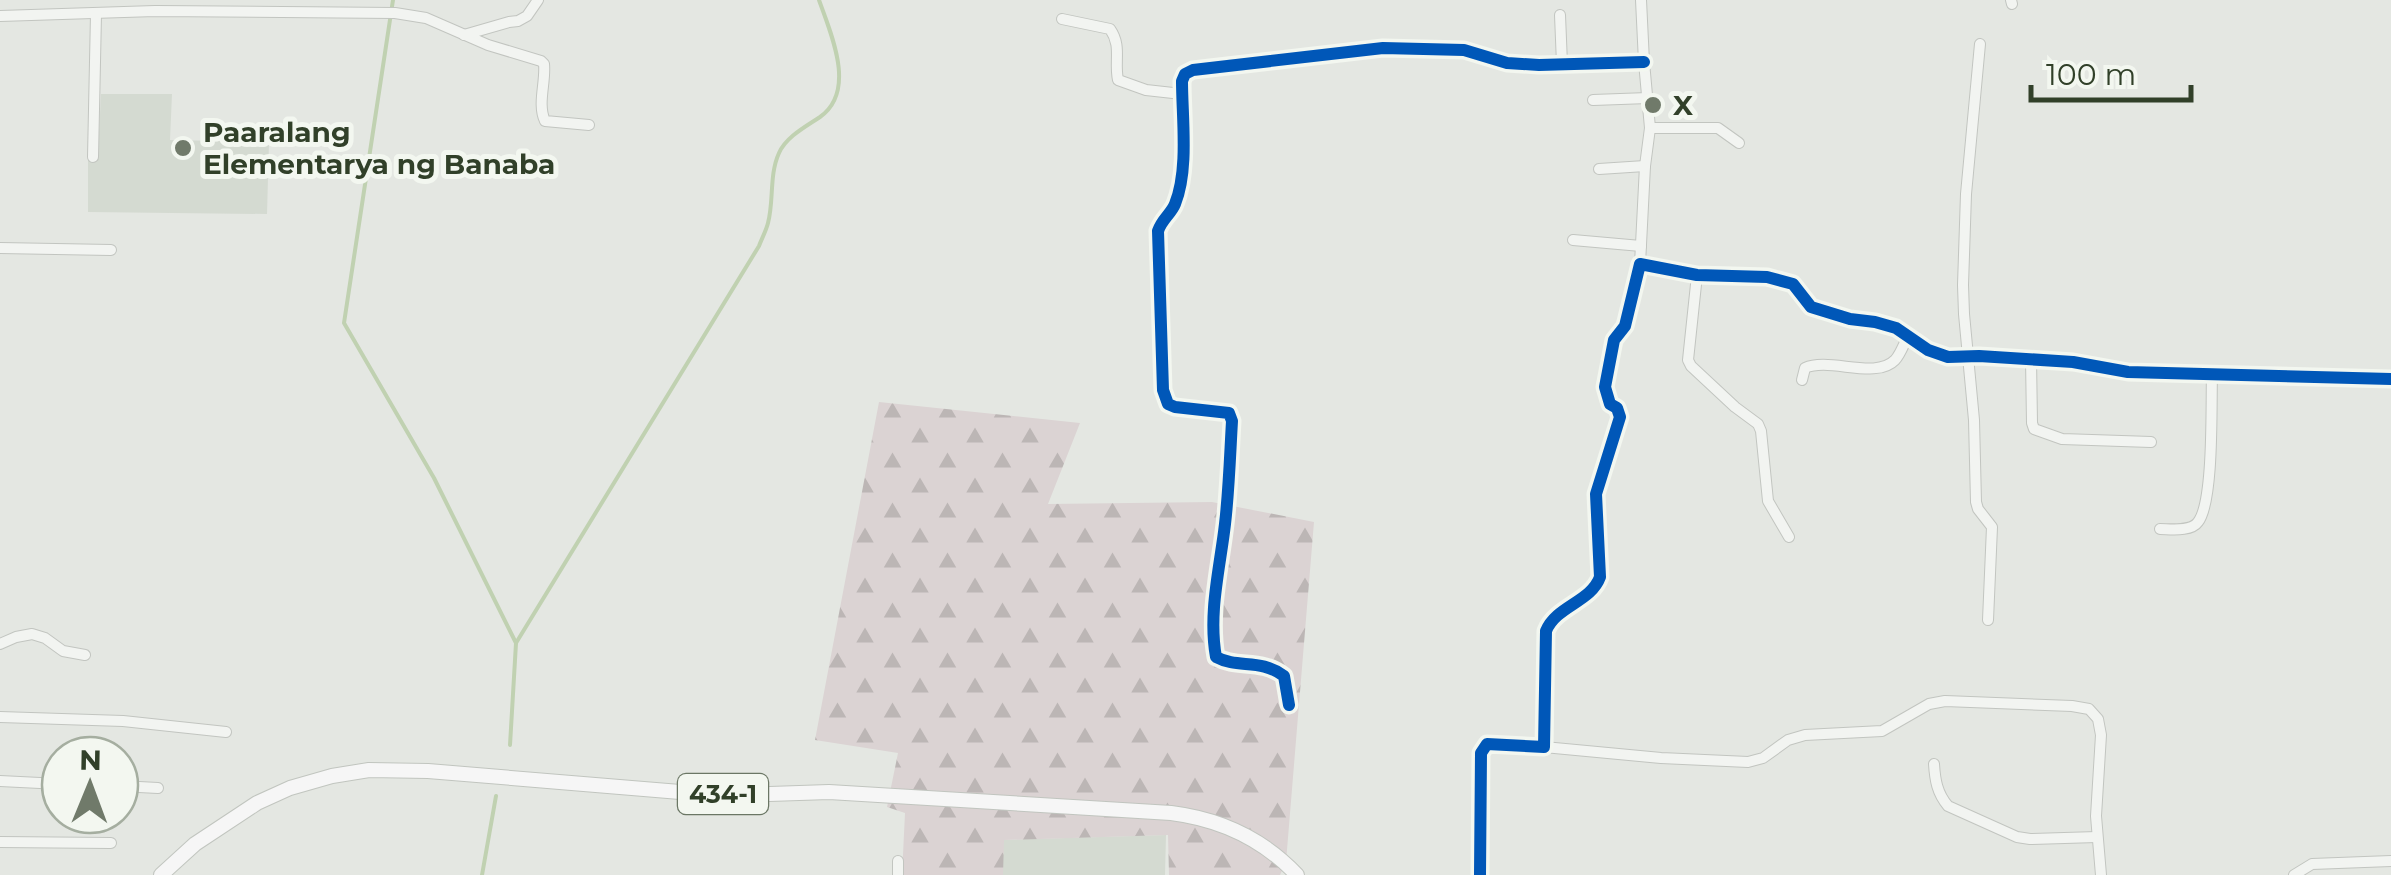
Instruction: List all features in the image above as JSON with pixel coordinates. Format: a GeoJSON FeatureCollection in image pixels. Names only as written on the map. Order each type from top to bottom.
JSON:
{"type":"FeatureCollection","features":[{"type":"Feature","properties":{"kind":"main road","name":"434-1"},"geometry":{"type":"LineString","coordinates":[[161,875],[224,823],[290,788],[370,770],[428,770],[678,792],[829,792],[1170,813],[1210,820],[1243,834],[1272,852],[1296,875]]}},
{"type":"Feature","properties":{"kind":"street"},"geometry":{"type":"LineString","coordinates":[[463,35],[518,21],[527,16],[538,0]]}},
{"type":"Feature","properties":{"kind":"street"},"geometry":{"type":"LineString","coordinates":[[1544,746],[1546,631],[1551,619],[1597,586],[1600,577],[1596,494],[1620,416],[1610,404],[1605,388],[1614,340],[1625,326],[1642,246],[1650,128],[1641,0]]}},
{"type":"Feature","properties":{"kind":"street"},"geometry":{"type":"LineString","coordinates":[[0,16],[154,11],[395,13],[426,18],[517,56],[541,61],[545,73],[541,110],[545,121],[589,125]]}},
{"type":"Feature","properties":{"kind":"street"},"geometry":{"type":"LineString","coordinates":[[93,158],[96,14]]}},
{"type":"Feature","properties":{"kind":"street"},"geometry":{"type":"LineString","coordinates":[[1560,15],[1562,64]]}},
{"type":"Feature","properties":{"kind":"street"},"geometry":{"type":"LineString","coordinates":[[1062,19],[1110,29],[1116,38],[1118,80],[1146,90],[1182,94]]}},
{"type":"Feature","properties":{"kind":"street"},"geometry":{"type":"LineString","coordinates":[[1980,44],[1966,206],[1964,314],[1974,420],[1976,502],[1992,527],[1988,620]]}},
{"type":"Feature","properties":{"kind":"street"},"geometry":{"type":"LineString","coordinates":[[1289,704],[1284,676],[1275,669],[1263,664],[1220,661],[1216,657],[1212,635],[1226,520],[1232,421],[1228,413],[1168,404],[1163,390],[1158,231],[1174,206],[1180,185],[1185,74],[1383,48],[1464,50],[1508,64],[1644,62]]}},
{"type":"Feature","properties":{"kind":"street"},"geometry":{"type":"LineString","coordinates":[[1592,100],[1648,98]]}},
{"type":"Feature","properties":{"kind":"street"},"geometry":{"type":"LineString","coordinates":[[1650,128],[1718,128],[1739,144]]}},
{"type":"Feature","properties":{"kind":"street"},"geometry":{"type":"LineString","coordinates":[[1599,169],[1646,166]]}},
{"type":"Feature","properties":{"kind":"street"},"geometry":{"type":"LineString","coordinates":[[1573,240],[1642,246]]}},
{"type":"Feature","properties":{"kind":"street"},"geometry":{"type":"LineString","coordinates":[[0,248],[110,250]]}},
{"type":"Feature","properties":{"kind":"street"},"geometry":{"type":"LineString","coordinates":[[1640,264],[1697,275],[1767,278],[1793,284],[1812,307],[1896,328],[1928,350],[1948,356],[2073,362],[2128,372],[2391,378]]}},
{"type":"Feature","properties":{"kind":"street"},"geometry":{"type":"LineString","coordinates":[[1697,275],[1688,360],[1758,424],[1768,502],[1789,537]]}},
{"type":"Feature","properties":{"kind":"street"},"geometry":{"type":"LineString","coordinates":[[1802,380],[1804,368],[1814,364],[1881,367],[1894,361],[1907,338]]}},
{"type":"Feature","properties":{"kind":"street"},"geometry":{"type":"LineString","coordinates":[[2031,360],[2034,429],[2062,439],[2151,442]]}},
{"type":"Feature","properties":{"kind":"street"},"geometry":{"type":"LineString","coordinates":[[2160,529],[2192,527],[2198,522],[2207,498],[2212,374]]}},
{"type":"Feature","properties":{"kind":"street"},"geometry":{"type":"LineString","coordinates":[[0,644],[32,634],[46,638],[63,651],[85,654]]}},
{"type":"Feature","properties":{"kind":"street"},"geometry":{"type":"LineString","coordinates":[[1480,875],[1481,754],[1487,744],[1748,762],[1805,735],[1882,731],[1929,704],[1945,701],[2072,706],[2089,709],[2098,719],[2101,735],[2096,816],[2100,875]]}},
{"type":"Feature","properties":{"kind":"street"},"geometry":{"type":"LineString","coordinates":[[0,717],[123,720],[226,732]]}},
{"type":"Feature","properties":{"kind":"street"},"geometry":{"type":"LineString","coordinates":[[1934,764],[1936,783],[1948,806],[2017,837],[2097,837]]}},
{"type":"Feature","properties":{"kind":"street"},"geometry":{"type":"LineString","coordinates":[[0,781],[40,783]]}},
{"type":"Feature","properties":{"kind":"street"},"geometry":{"type":"LineString","coordinates":[[140,787],[158,788]]}},
{"type":"Feature","properties":{"kind":"street"},"geometry":{"type":"LineString","coordinates":[[0,842],[110,843]]}},
{"type":"Feature","properties":{"kind":"street"},"geometry":{"type":"LineString","coordinates":[[898,861],[898,875]]}},
{"type":"Feature","properties":{"kind":"street"},"geometry":{"type":"LineString","coordinates":[[2294,875],[2312,864],[2391,861]]}},
{"type":"Feature","properties":{"kind":"shaded area","name":"Paaralang Elementarya ng Banaba"},"geometry":{"type":"Polygon","coordinates":[[[101,94],[172,94],[170,140],[269,142],[267,214],[88,212],[88,154],[98,154],[101,94]]]}},
{"type":"Feature","properties":{"kind":"shaded area"},"geometry":{"type":"Polygon","coordinates":[[[1166,835],[1165,875],[1003,875],[1003,840],[1166,835]]]}},
{"type":"Feature","properties":{"kind":"green space"},"geometry":{"type":"Polygon","coordinates":[[[879,402],[1080,423],[1048,504],[1212,502],[1314,522],[1286,862],[1280,875],[1169,875],[1168,835],[1004,840],[1003,875],[902,875],[905,813],[887,807],[898,753],[815,740],[879,402]]]}},
{"type":"Feature","properties":{"kind":"waterway"},"geometry":{"type":"LineString","coordinates":[[393,0],[344,323],[434,478],[516,643]]}},
{"type":"Feature","properties":{"kind":"waterway"},"geometry":{"type":"LineString","coordinates":[[510,745],[516,643],[759,246],[768,223],[774,170],[782,147],[820,117],[837,93],[838,62],[819,0]]}},
{"type":"Feature","properties":{"kind":"waterway"},"geometry":{"type":"LineString","coordinates":[[482,875],[496,796]]}},
{"type":"Feature","properties":{"kind":"cycle path"},"geometry":{"type":"LineString","coordinates":[[1289,705],[1284,676],[1266,667],[1216,657],[1214,607],[1228,498],[1232,421],[1229,413],[1175,407],[1168,404],[1163,390],[1158,231],[1175,204],[1182,175],[1185,74],[1383,48],[1464,50],[1507,63],[1539,65],[1644,62]]}},
{"type":"Feature","properties":{"kind":"cycle path"},"geometry":{"type":"LineString","coordinates":[[1480,875],[1481,753],[1487,744],[1544,747],[1546,631],[1600,577],[1596,494],[1620,417],[1617,408],[1610,404],[1605,387],[1614,340],[1625,326],[1640,264],[1697,275],[1767,277],[1793,284],[1811,307],[1896,328],[1928,350],[1948,357],[2073,362],[2128,372],[2391,379]]}},
{"type":"Feature","properties":{"kind":"place","name":"X"},"geometry":{"type":"Point","coordinates":[1653,105]}},
{"type":"Feature","properties":{"kind":"place","name":"Paaralang Elementarya ng Banaba"},"geometry":{"type":"Point","coordinates":[183,148]}}]}
